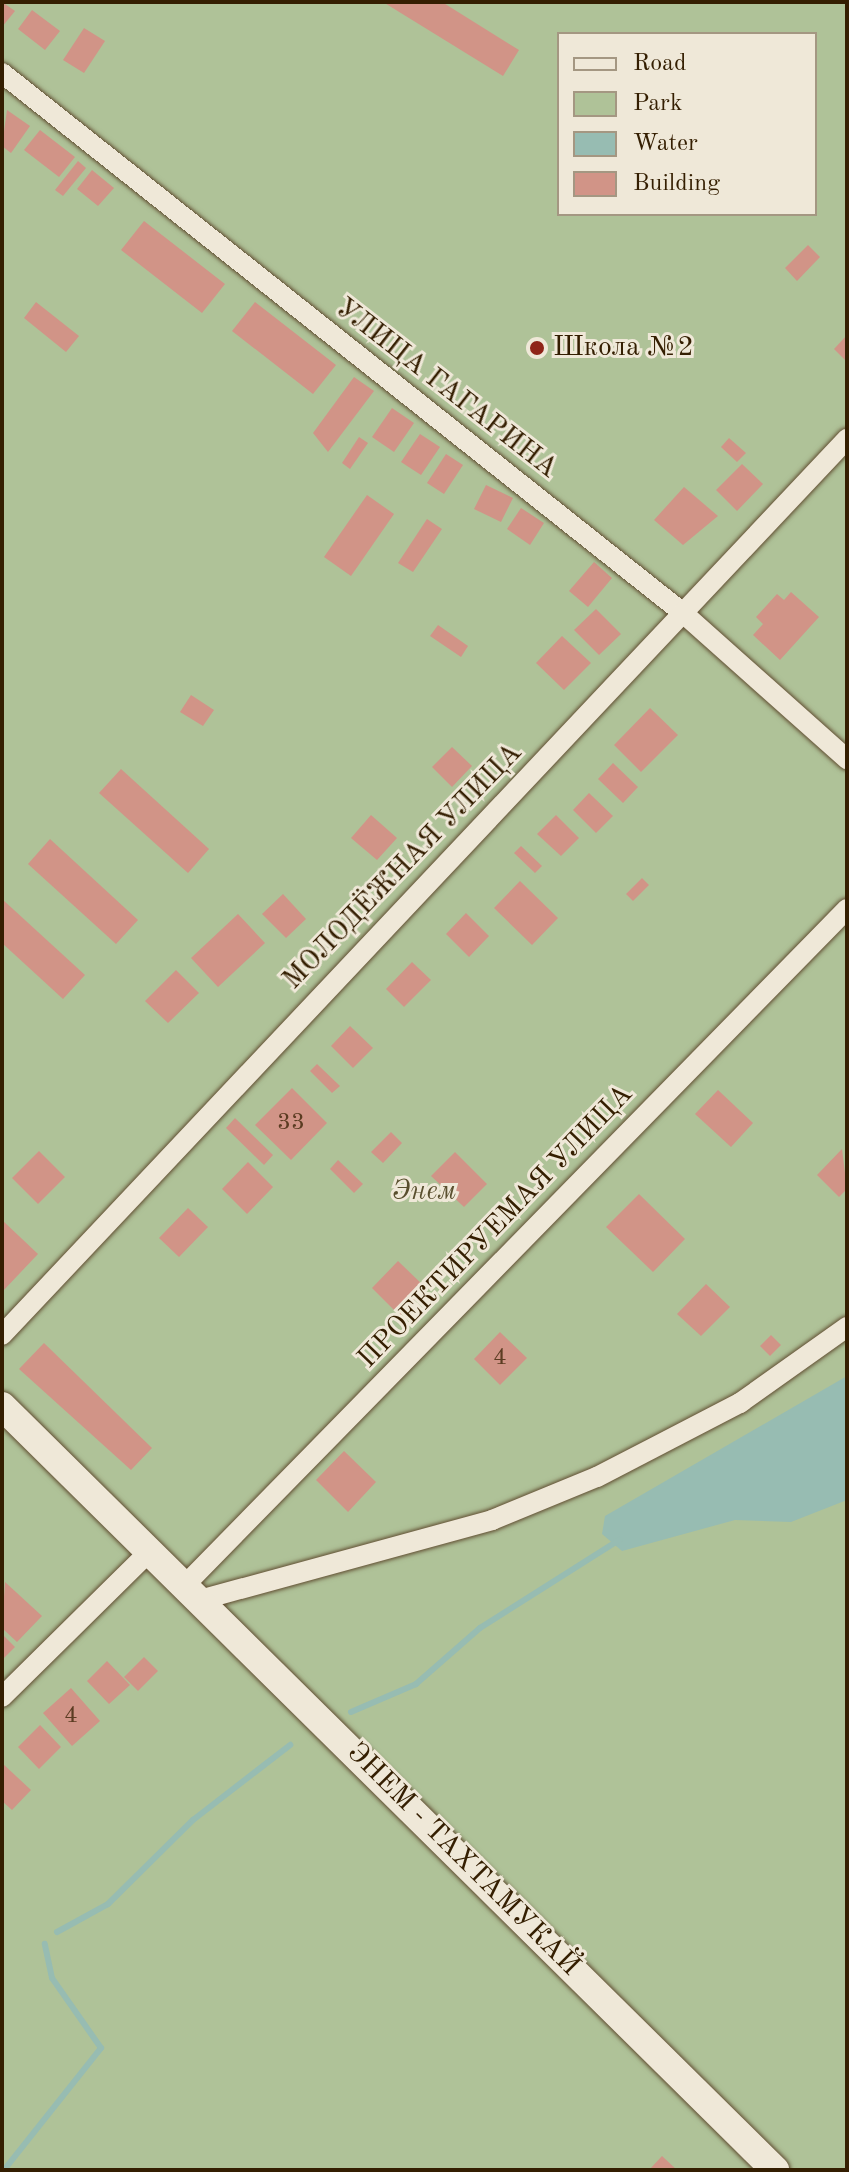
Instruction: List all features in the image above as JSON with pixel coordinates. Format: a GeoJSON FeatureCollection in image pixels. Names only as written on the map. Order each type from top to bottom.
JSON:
{"type":"FeatureCollection","features":[{"type":"Feature","properties":{"kind":"main road","name":"ЭНЕМ - ТАХТАМУКАЙ"},"geometry":{"type":"LineString","coordinates":[[2,1406],[775,2170]]}},
{"type":"Feature","properties":{"kind":"street","name":"УЛИЦА ГАГАРИНА"},"geometry":{"type":"LineString","coordinates":[[2,73],[683,613],[847,759]]}},
{"type":"Feature","properties":{"kind":"street","name":"МОЛОДЁЖНАЯ УЛИЦА"},"geometry":{"type":"LineString","coordinates":[[2,1335],[847,439]]}},
{"type":"Feature","properties":{"kind":"street","name":"ПРОЕКТИРУЕМАЯ УЛИЦА"},"geometry":{"type":"LineString","coordinates":[[192,1593],[847,909]]}},
{"type":"Feature","properties":{"kind":"street"},"geometry":{"type":"LineString","coordinates":[[192,1593],[492,1520],[597,1477],[740,1403],[847,1327]]}},
{"type":"Feature","properties":{"kind":"street"},"geometry":{"type":"LineString","coordinates":[[2,1697],[150,1551]]}},
{"type":"Feature","properties":{"kind":"green space","name":"Энем"},"geometry":{"type":"Polygon","coordinates":[[[2,2],[847,2],[847,2170],[2,2170],[2,2]]]}},
{"type":"Feature","properties":{"kind":"water"},"geometry":{"type":"Polygon","coordinates":[[[847,1376],[847,1500],[791,1522],[735,1520],[622,1551],[602,1534],[605,1516],[847,1376]]]}},
{"type":"Feature","properties":{"kind":"building"},"geometry":{"type":"Polygon","coordinates":[[[2,2],[15,11],[2,27],[2,2]]]}},
{"type":"Feature","properties":{"kind":"building"},"geometry":{"type":"Polygon","coordinates":[[[383,2],[442,2],[519,50],[503,76],[383,2]]]}},
{"type":"Feature","properties":{"kind":"building"},"geometry":{"type":"Polygon","coordinates":[[[32,10],[60,31],[45,50],[18,29],[32,10]]]}},
{"type":"Feature","properties":{"kind":"building"},"geometry":{"type":"Polygon","coordinates":[[[84,28],[105,41],[84,73],[63,60],[84,28]]]}},
{"type":"Feature","properties":{"kind":"building"},"geometry":{"type":"Polygon","coordinates":[[[7,110],[30,126],[11,153],[2,146],[7,110]]]}},
{"type":"Feature","properties":{"kind":"building"},"geometry":{"type":"Polygon","coordinates":[[[40,130],[75,157],[59,177],[24,150],[40,130]]]}},
{"type":"Feature","properties":{"kind":"building"},"geometry":{"type":"Polygon","coordinates":[[[78,161],[86,168],[63,196],[55,190],[78,161]]]}},
{"type":"Feature","properties":{"kind":"building"},"geometry":{"type":"Polygon","coordinates":[[[92,170],[114,188],[98,206],[77,189],[92,170]]]}},
{"type":"Feature","properties":{"kind":"building"},"geometry":{"type":"Polygon","coordinates":[[[144,221],[225,284],[202,313],[121,250],[144,221]]]}},
{"type":"Feature","properties":{"kind":"building"},"geometry":{"type":"Polygon","coordinates":[[[808,245],[820,257],[797,281],[785,268],[808,245]]]}},
{"type":"Feature","properties":{"kind":"building"},"geometry":{"type":"Polygon","coordinates":[[[36,302],[79,336],[66,352],[24,318],[36,302]]]}},
{"type":"Feature","properties":{"kind":"building"},"geometry":{"type":"Polygon","coordinates":[[[255,302],[336,365],[313,394],[232,331],[255,302]]]}},
{"type":"Feature","properties":{"kind":"building"},"geometry":{"type":"Polygon","coordinates":[[[847,335],[847,362],[834,349],[847,335]]]}},
{"type":"Feature","properties":{"kind":"building"},"geometry":{"type":"Polygon","coordinates":[[[354,377],[374,391],[328,452],[313,433],[354,377]]]}},
{"type":"Feature","properties":{"kind":"building"},"geometry":{"type":"Polygon","coordinates":[[[392,408],[414,423],[394,452],[372,437],[392,408]]]}},
{"type":"Feature","properties":{"kind":"building"},"geometry":{"type":"Polygon","coordinates":[[[420,434],[440,447],[421,475],[401,462],[420,434]]]}},
{"type":"Feature","properties":{"kind":"building"},"geometry":{"type":"Polygon","coordinates":[[[359,437],[368,443],[350,469],[342,463],[359,437]]]}},
{"type":"Feature","properties":{"kind":"building"},"geometry":{"type":"Polygon","coordinates":[[[729,438],[746,453],[737,462],[721,447],[729,438]]]}},
{"type":"Feature","properties":{"kind":"building"},"geometry":{"type":"Polygon","coordinates":[[[446,454],[463,465],[444,494],[427,483],[446,454]]]}},
{"type":"Feature","properties":{"kind":"building"},"geometry":{"type":"Polygon","coordinates":[[[742,464],[763,484],[737,511],[716,490],[742,464]]]}},
{"type":"Feature","properties":{"kind":"building"},"geometry":{"type":"Polygon","coordinates":[[[486,485],[513,498],[501,522],[474,509],[486,485]]]}},
{"type":"Feature","properties":{"kind":"building"},"geometry":{"type":"Polygon","coordinates":[[[684,487],[718,516],[683,545],[654,520],[684,487]]]}},
{"type":"Feature","properties":{"kind":"building"},"geometry":{"type":"Polygon","coordinates":[[[367,495],[394,514],[351,576],[324,557],[367,495]]]}},
{"type":"Feature","properties":{"kind":"building"},"geometry":{"type":"Polygon","coordinates":[[[521,508],[544,523],[530,545],[507,529],[521,508]]]}},
{"type":"Feature","properties":{"kind":"building"},"geometry":{"type":"Polygon","coordinates":[[[427,519],[442,529],[413,572],[398,563],[427,519]]]}},
{"type":"Feature","properties":{"kind":"building"},"geometry":{"type":"Polygon","coordinates":[[[594,562],[612,578],[588,607],[569,591],[594,562]]]}},
{"type":"Feature","properties":{"kind":"building"},"geometry":{"type":"Polygon","coordinates":[[[791,592],[819,617],[780,660],[753,635],[763,624],[756,617],[777,594],[784,600],[791,592]]]}},
{"type":"Feature","properties":{"kind":"building"},"geometry":{"type":"Polygon","coordinates":[[[596,609],[621,634],[599,655],[574,630],[596,609]]]}},
{"type":"Feature","properties":{"kind":"building"},"geometry":{"type":"Polygon","coordinates":[[[438,625],[468,646],[461,657],[430,636],[438,625]]]}},
{"type":"Feature","properties":{"kind":"building"},"geometry":{"type":"Polygon","coordinates":[[[562,636],[591,663],[564,690],[536,663],[562,636]]]}},
{"type":"Feature","properties":{"kind":"building"},"geometry":{"type":"Polygon","coordinates":[[[191,695],[214,710],[203,726],[180,712],[191,695]]]}},
{"type":"Feature","properties":{"kind":"building"},"geometry":{"type":"Polygon","coordinates":[[[650,708],[678,735],[641,772],[614,745],[650,708]]]}},
{"type":"Feature","properties":{"kind":"building"},"geometry":{"type":"Polygon","coordinates":[[[452,747],[472,766],[452,787],[432,767],[452,747]]]}},
{"type":"Feature","properties":{"kind":"building"},"geometry":{"type":"Polygon","coordinates":[[[613,763],[638,787],[623,803],[598,779],[613,763]]]}},
{"type":"Feature","properties":{"kind":"building"},"geometry":{"type":"Polygon","coordinates":[[[121,769],[209,849],[188,873],[99,793],[121,769]]]}},
{"type":"Feature","properties":{"kind":"building"},"geometry":{"type":"Polygon","coordinates":[[[589,793],[613,816],[596,833],[573,810],[589,793]]]}},
{"type":"Feature","properties":{"kind":"building"},"geometry":{"type":"Polygon","coordinates":[[[371,815],[397,838],[377,860],[351,838],[371,815]]]}},
{"type":"Feature","properties":{"kind":"building"},"geometry":{"type":"Polygon","coordinates":[[[556,815],[579,838],[561,856],[537,834],[556,815]]]}},
{"type":"Feature","properties":{"kind":"building"},"geometry":{"type":"Polygon","coordinates":[[[50,839],[138,920],[116,944],[28,864],[50,839]]]}},
{"type":"Feature","properties":{"kind":"building"},"geometry":{"type":"Polygon","coordinates":[[[521,846],[542,866],[535,873],[514,853],[521,846]]]}},
{"type":"Feature","properties":{"kind":"building"},"geometry":{"type":"Polygon","coordinates":[[[642,878],[649,885],[633,901],[626,894],[642,878]]]}},
{"type":"Feature","properties":{"kind":"building"},"geometry":{"type":"Polygon","coordinates":[[[520,881],[558,918],[532,945],[494,908],[520,881]]]}},
{"type":"Feature","properties":{"kind":"building"},"geometry":{"type":"Polygon","coordinates":[[[283,894],[306,919],[286,938],[262,914],[283,894]]]}},
{"type":"Feature","properties":{"kind":"building"},"geometry":{"type":"Polygon","coordinates":[[[2,899],[85,975],[63,999],[2,943],[2,899]]]}},
{"type":"Feature","properties":{"kind":"building"},"geometry":{"type":"Polygon","coordinates":[[[466,913],[489,936],[469,957],[446,934],[466,913]]]}},
{"type":"Feature","properties":{"kind":"building"},"geometry":{"type":"Polygon","coordinates":[[[238,914],[265,943],[218,987],[191,958],[238,914]]]}},
{"type":"Feature","properties":{"kind":"building"},"geometry":{"type":"Polygon","coordinates":[[[412,962],[431,980],[404,1007],[386,989],[412,962]]]}},
{"type":"Feature","properties":{"kind":"building"},"geometry":{"type":"Polygon","coordinates":[[[176,970],[199,993],[168,1023],[145,1001],[176,970]]]}},
{"type":"Feature","properties":{"kind":"building"},"geometry":{"type":"Polygon","coordinates":[[[350,1026],[373,1048],[353,1068],[331,1046],[350,1026]]]}},
{"type":"Feature","properties":{"kind":"building"},"geometry":{"type":"Polygon","coordinates":[[[317,1064],[340,1086],[332,1093],[310,1071],[317,1064]]]}},
{"type":"Feature","properties":{"kind":"building"},"geometry":{"type":"Polygon","coordinates":[[[292,1088],[327,1123],[291,1160],[255,1125],[292,1088]]]}},
{"type":"Feature","properties":{"kind":"building"},"geometry":{"type":"Polygon","coordinates":[[[718,1090],[753,1123],[731,1147],[695,1114],[718,1090]]]}},
{"type":"Feature","properties":{"kind":"building"},"geometry":{"type":"Polygon","coordinates":[[[235,1118],[273,1155],[264,1165],[226,1128],[235,1118]]]}},
{"type":"Feature","properties":{"kind":"building"},"geometry":{"type":"Polygon","coordinates":[[[391,1132],[402,1143],[383,1163],[371,1152],[391,1132]]]}},
{"type":"Feature","properties":{"kind":"building"},"geometry":{"type":"Polygon","coordinates":[[[842,1149],[847,1189],[839,1197],[817,1175],[842,1149]]]}},
{"type":"Feature","properties":{"kind":"building"},"geometry":{"type":"Polygon","coordinates":[[[39,1151],[65,1177],[38,1204],[12,1178],[39,1151]]]}},
{"type":"Feature","properties":{"kind":"building"},"geometry":{"type":"Polygon","coordinates":[[[455,1152],[487,1184],[464,1207],[431,1176],[455,1152]]]}},
{"type":"Feature","properties":{"kind":"building"},"geometry":{"type":"Polygon","coordinates":[[[338,1160],[363,1184],[354,1193],[330,1169],[338,1160]]]}},
{"type":"Feature","properties":{"kind":"building"},"geometry":{"type":"Polygon","coordinates":[[[248,1162],[273,1187],[247,1214],[222,1189],[248,1162]]]}},
{"type":"Feature","properties":{"kind":"building"},"geometry":{"type":"Polygon","coordinates":[[[639,1194],[685,1239],[653,1272],[606,1227],[639,1194]]]}},
{"type":"Feature","properties":{"kind":"building"},"geometry":{"type":"Polygon","coordinates":[[[188,1208],[208,1227],[179,1257],[159,1238],[188,1208]]]}},
{"type":"Feature","properties":{"kind":"building"},"geometry":{"type":"Polygon","coordinates":[[[2,1220],[38,1254],[2,1292],[2,1220]]]}},
{"type":"Feature","properties":{"kind":"building"},"geometry":{"type":"Polygon","coordinates":[[[398,1261],[426,1288],[400,1316],[372,1288],[398,1261]]]}},
{"type":"Feature","properties":{"kind":"building"},"geometry":{"type":"Polygon","coordinates":[[[706,1284],[730,1307],[701,1336],[677,1314],[706,1284]]]}},
{"type":"Feature","properties":{"kind":"building"},"geometry":{"type":"Polygon","coordinates":[[[500,1332],[527,1358],[500,1385],[474,1359],[500,1332]]]}},
{"type":"Feature","properties":{"kind":"building"},"geometry":{"type":"Polygon","coordinates":[[[771,1335],[781,1345],[770,1356],[760,1346],[771,1335]]]}},
{"type":"Feature","properties":{"kind":"building"},"geometry":{"type":"Polygon","coordinates":[[[44,1343],[152,1448],[131,1470],[19,1369],[44,1343]]]}},
{"type":"Feature","properties":{"kind":"building"},"geometry":{"type":"Polygon","coordinates":[[[344,1451],[376,1482],[348,1512],[316,1480],[344,1451]]]}},
{"type":"Feature","properties":{"kind":"building"},"geometry":{"type":"Polygon","coordinates":[[[5,1582],[42,1616],[17,1642],[2,1628],[5,1582]]]}},
{"type":"Feature","properties":{"kind":"building"},"geometry":{"type":"Polygon","coordinates":[[[2,1634],[15,1647],[4,1658],[2,1656],[2,1634]]]}},
{"type":"Feature","properties":{"kind":"building"},"geometry":{"type":"Polygon","coordinates":[[[144,1657],[158,1671],[138,1691],[124,1677],[144,1657]]]}},
{"type":"Feature","properties":{"kind":"building"},"geometry":{"type":"Polygon","coordinates":[[[107,1661],[130,1685],[109,1704],[87,1681],[107,1661]]]}},
{"type":"Feature","properties":{"kind":"building"},"geometry":{"type":"Polygon","coordinates":[[[71,1688],[100,1721],[72,1746],[43,1713],[71,1688]]]}},
{"type":"Feature","properties":{"kind":"building"},"geometry":{"type":"Polygon","coordinates":[[[40,1725],[61,1747],[39,1769],[18,1747],[40,1725]]]}},
{"type":"Feature","properties":{"kind":"building"},"geometry":{"type":"Polygon","coordinates":[[[2,1763],[31,1790],[12,1810],[2,1801],[2,1763]]]}},
{"type":"Feature","properties":{"kind":"building"},"geometry":{"type":"Polygon","coordinates":[[[662,2156],[677,2170],[649,2170],[662,2156]]]}},
{"type":"Feature","properties":{"kind":"waterway"},"geometry":{"type":"LineString","coordinates":[[351,1712],[416,1684],[480,1628],[619,1540]]}},
{"type":"Feature","properties":{"kind":"waterway"},"geometry":{"type":"LineString","coordinates":[[57,1932],[108,1904],[193,1820],[290,1745]]}},
{"type":"Feature","properties":{"kind":"waterway"},"geometry":{"type":"LineString","coordinates":[[4,2170],[101,2048],[52,1978],[45,1944]]}},
{"type":"Feature","properties":{"kind":"place","name":"Школа №2"},"geometry":{"type":"Point","coordinates":[537,348]}}]}
